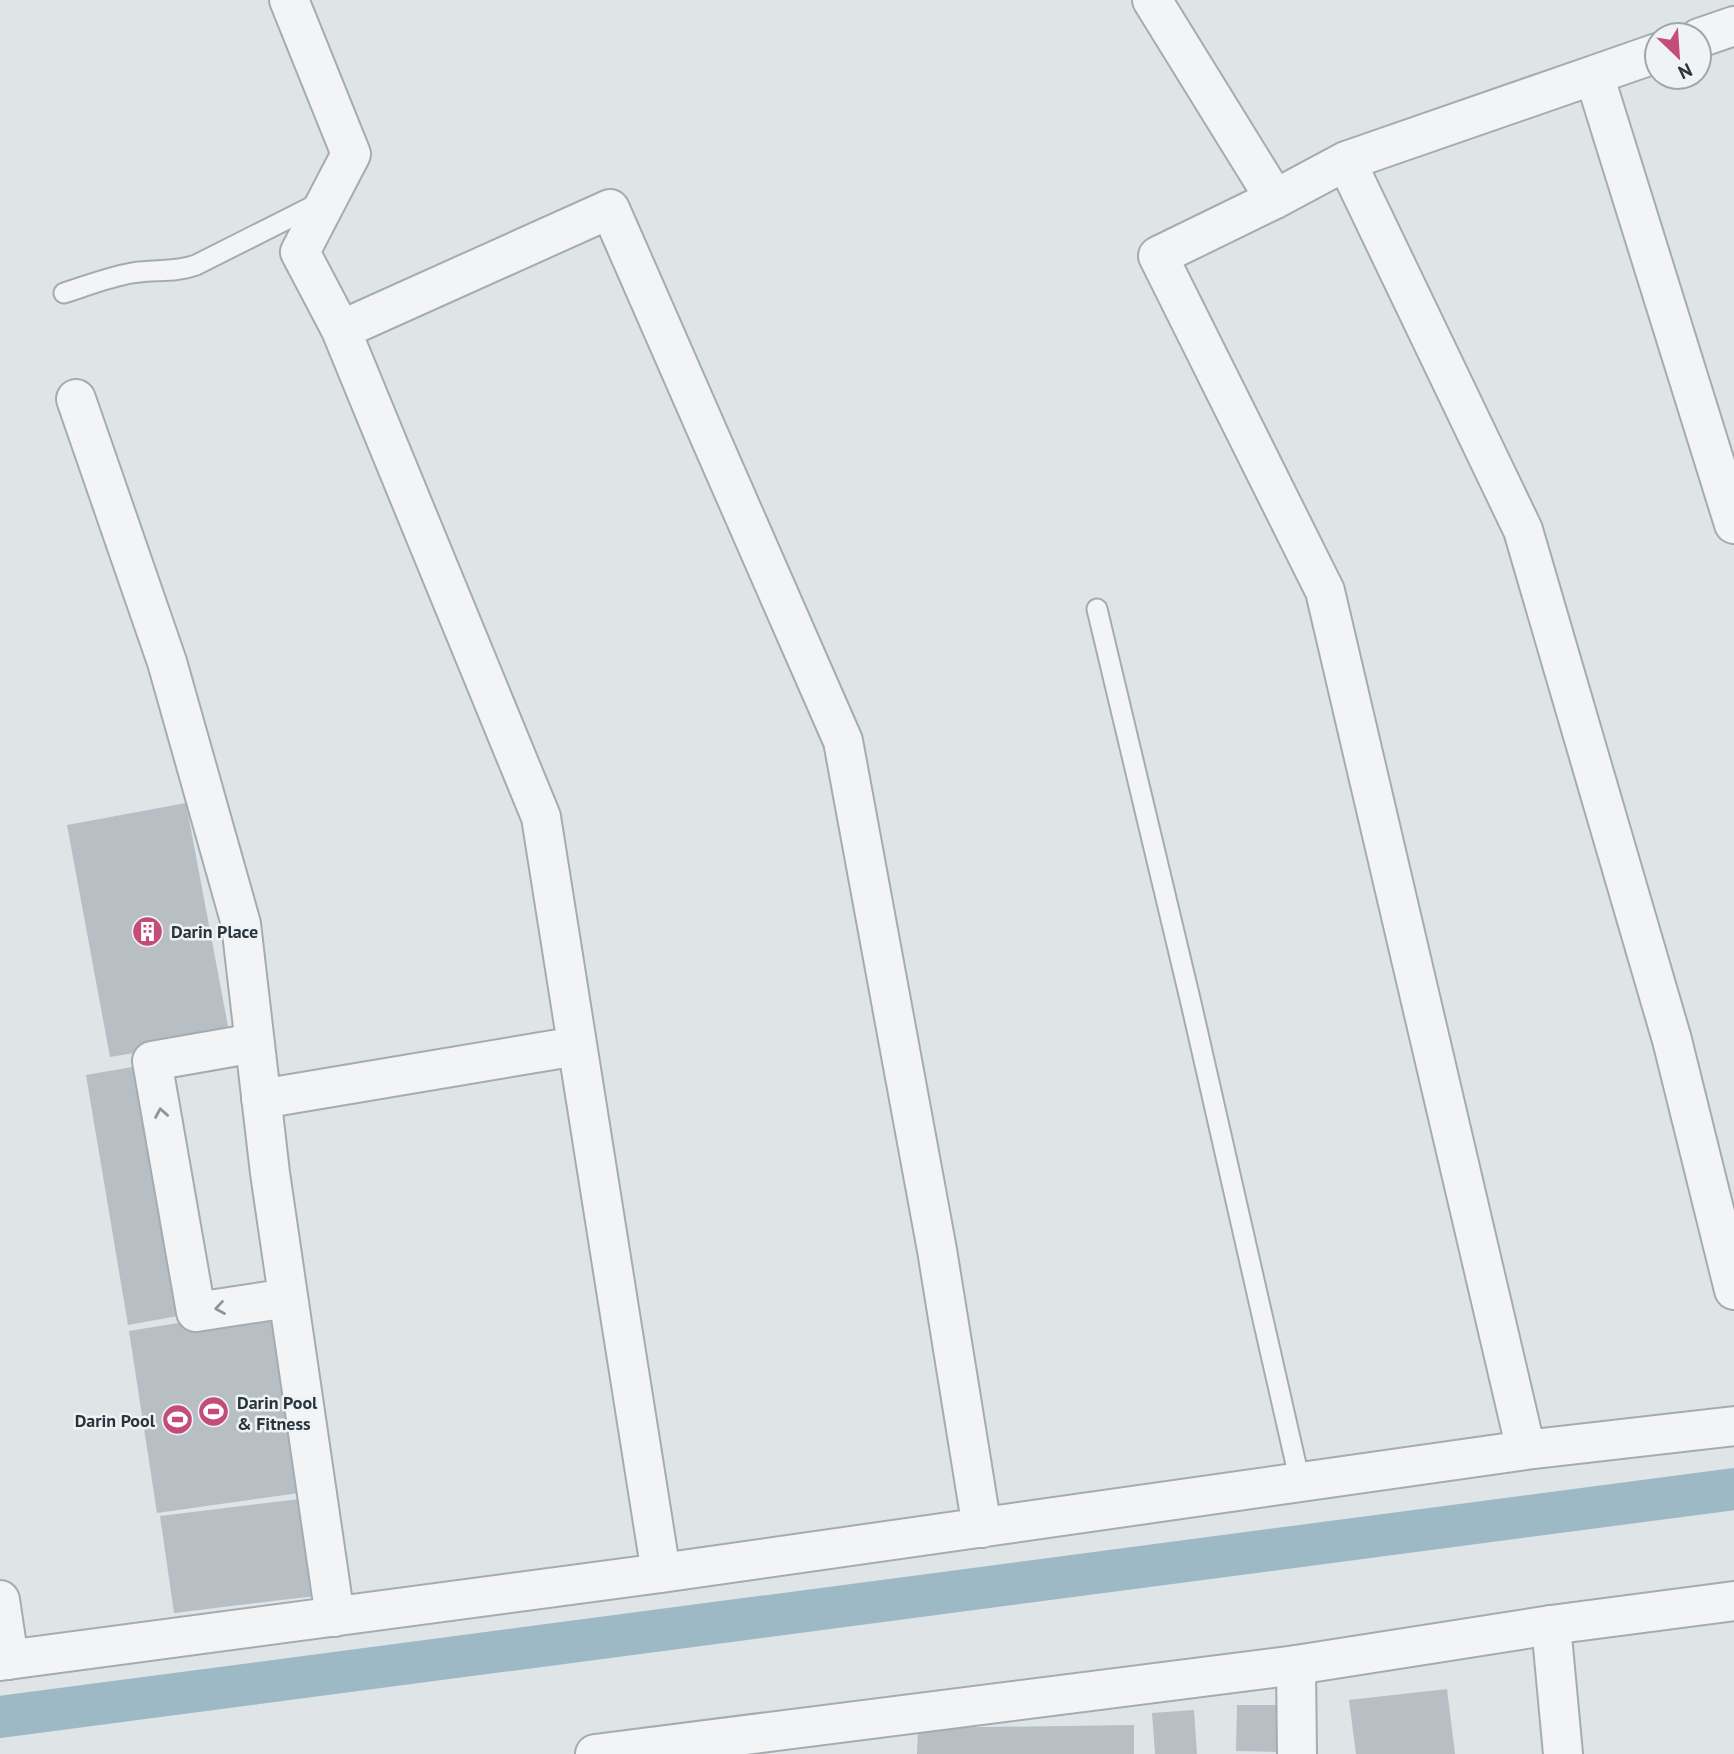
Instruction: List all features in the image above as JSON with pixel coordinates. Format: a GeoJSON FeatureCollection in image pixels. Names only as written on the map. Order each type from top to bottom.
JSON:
{"type":"FeatureCollection","features":[{"type":"Feature","properties":{"kind":"street"},"geometry":{"type":"LineString","coordinates":[[289,0],[351,153],[300,252],[341,330],[541,817],[661,1573]]}},
{"type":"Feature","properties":{"kind":"street"},"geometry":{"type":"LineString","coordinates":[[1152,0],[1275,199]]}},
{"type":"Feature","properties":{"kind":"street"},"geometry":{"type":"LineString","coordinates":[[1713,33],[1734,26]]}},
{"type":"Feature","properties":{"kind":"street"},"geometry":{"type":"LineString","coordinates":[[1526,1450],[1325,591],[1158,256],[1346,161],[1643,58]]}},
{"type":"Feature","properties":{"kind":"street"},"geometry":{"type":"LineString","coordinates":[[1594,75],[1720,432],[1734,524]]}},
{"type":"Feature","properties":{"kind":"street"},"geometry":{"type":"LineString","coordinates":[[1346,161],[1523,530],[1672,1040],[1734,1290]]}},
{"type":"Feature","properties":{"kind":"street"},"geometry":{"type":"LineString","coordinates":[[341,330],[610,209],[843,741],[937,1250],[982,1528]]}},
{"type":"Feature","properties":{"kind":"street"},"geometry":{"type":"LineString","coordinates":[[76,399],[167,662],[241,924],[261,1099],[335,1616]]}},
{"type":"Feature","properties":{"kind":"street"},"geometry":{"type":"LineString","coordinates":[[255,1043],[152,1061],[196,1312],[288,1297]]}},
{"type":"Feature","properties":{"kind":"street"},"geometry":{"type":"LineString","coordinates":[[261,1099],[577,1046]]}},
{"type":"Feature","properties":{"kind":"street"},"geometry":{"type":"LineString","coordinates":[[0,1600],[5,1661],[661,1573],[1526,1450],[1734,1426]]}},
{"type":"Feature","properties":{"kind":"street"},"geometry":{"type":"LineString","coordinates":[[595,1754],[668,1749],[1296,1665],[1551,1625],[1734,1601]]}},
{"type":"Feature","properties":{"kind":"street"},"geometry":{"type":"LineString","coordinates":[[1551,1625],[1563,1754]]}},
{"type":"Feature","properties":{"kind":"street"},"geometry":{"type":"LineString","coordinates":[[1296,1665],[1297,1754]]}},
{"type":"Feature","properties":{"kind":"lane"},"geometry":{"type":"LineString","coordinates":[[64,293],[128,273],[155,269],[180,271],[328,198]]}},
{"type":"Feature","properties":{"kind":"lane"},"geometry":{"type":"LineString","coordinates":[[1097,609],[1191,1003],[1300,1482]]}},
{"type":"Feature","properties":{"kind":"building","name":"Darin Place"},"geometry":{"type":"Polygon","coordinates":[[[186,803],[230,1037],[110,1057],[67,825],[186,803]]]}},
{"type":"Feature","properties":{"kind":"building"},"geometry":{"type":"Polygon","coordinates":[[[144,1065],[189,1314],[128,1325],[86,1075],[144,1065]]]}},
{"type":"Feature","properties":{"kind":"building","name":"Darin Pool & Fitness"},"geometry":{"type":"Polygon","coordinates":[[[270,1308],[299,1493],[157,1513],[129,1331],[270,1308]]]}},
{"type":"Feature","properties":{"kind":"building"},"geometry":{"type":"Polygon","coordinates":[[[300,1499],[315,1596],[174,1613],[160,1516],[300,1499]]]}},
{"type":"Feature","properties":{"kind":"building"},"geometry":{"type":"Polygon","coordinates":[[[1447,1689],[1455,1754],[1356,1754],[1349,1700],[1447,1689]]]}},
{"type":"Feature","properties":{"kind":"building"},"geometry":{"type":"Polygon","coordinates":[[[1237,1705],[1278,1705],[1278,1752],[1236,1751],[1237,1705]]]}},
{"type":"Feature","properties":{"kind":"building"},"geometry":{"type":"Polygon","coordinates":[[[1194,1710],[1197,1754],[1155,1754],[1152,1713],[1194,1710]]]}},
{"type":"Feature","properties":{"kind":"building"},"geometry":{"type":"Polygon","coordinates":[[[1134,1725],[1134,1754],[917,1754],[918,1728],[1134,1725]]]}},
{"type":"Feature","properties":{"kind":"waterway"},"geometry":{"type":"LineString","coordinates":[[0,1717],[1734,1489]]}},
{"type":"Feature","properties":{"kind":"place","name":"Darin Place"},"geometry":{"type":"Point","coordinates":[148,931]}},
{"type":"Feature","properties":{"kind":"place","name":"Darin Pool & Fitness"},"geometry":{"type":"Point","coordinates":[214,1412]}},
{"type":"Feature","properties":{"kind":"place","name":"Darin Pool"},"geometry":{"type":"Point","coordinates":[178,1420]}}]}
